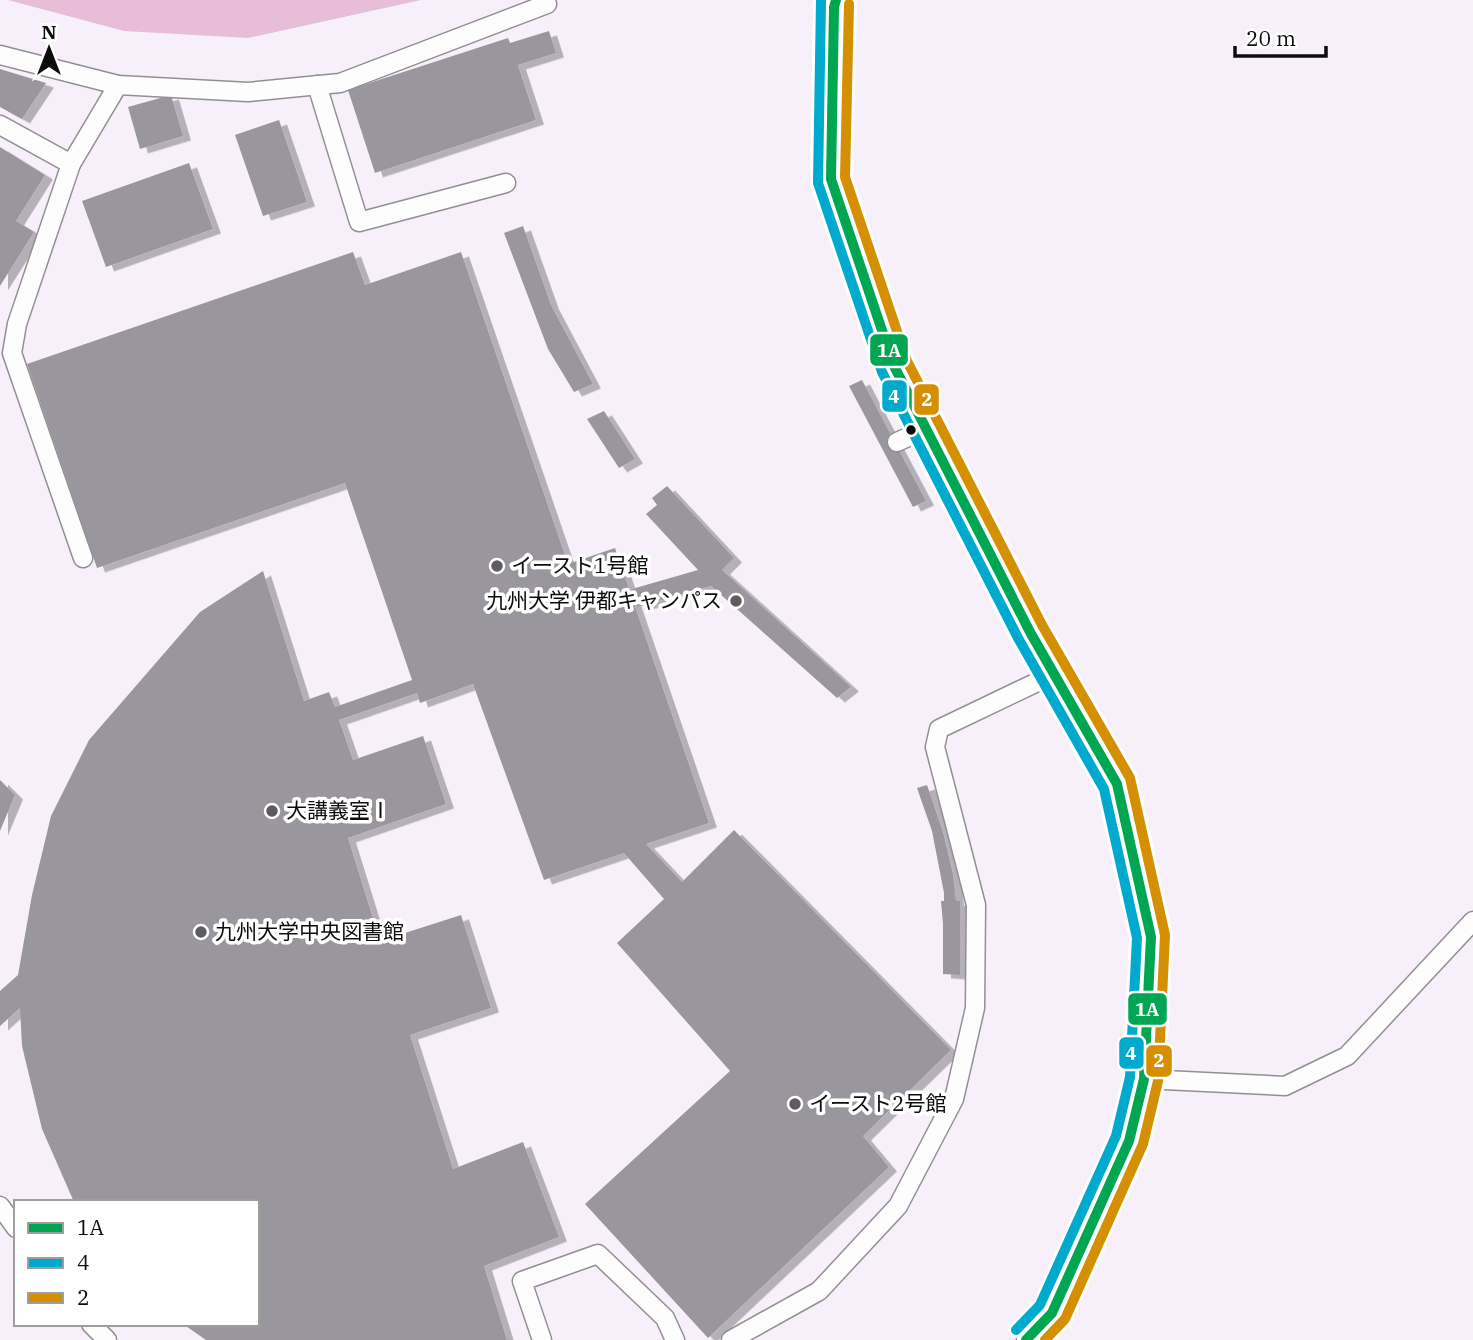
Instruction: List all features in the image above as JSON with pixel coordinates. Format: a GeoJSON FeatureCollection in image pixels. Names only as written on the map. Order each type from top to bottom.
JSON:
{"type":"FeatureCollection","features":[{"type":"Feature","properties":{"kind":"lane"},"geometry":{"type":"LineString","coordinates":[[836,0],[831,179],[894,366],[1030,632],[1117,784],[1152,937],[1144,1079],[1129,1141],[1052,1312],[1026,1340]]}},
{"type":"Feature","properties":{"kind":"lane"},"geometry":{"type":"LineString","coordinates":[[0,55],[118,85],[248,92],[340,83],[547,4]]}},
{"type":"Feature","properties":{"kind":"lane"},"geometry":{"type":"LineString","coordinates":[[83,558],[12,353],[17,324],[71,164],[118,85]]}},
{"type":"Feature","properties":{"kind":"lane"},"geometry":{"type":"LineString","coordinates":[[317,85],[359,222],[506,183]]}},
{"type":"Feature","properties":{"kind":"lane"},"geometry":{"type":"LineString","coordinates":[[0,125],[71,164]]}},
{"type":"Feature","properties":{"kind":"lane"},"geometry":{"type":"LineString","coordinates":[[897,442],[926,429]]}},
{"type":"Feature","properties":{"kind":"lane"},"geometry":{"type":"LineString","coordinates":[[731,1340],[819,1291],[898,1206],[954,1099],[975,1008],[976,905],[935,747],[939,729],[1054,674]]}},
{"type":"Feature","properties":{"kind":"lane"},"geometry":{"type":"LineString","coordinates":[[1144,1079],[1285,1086],[1347,1056],[1473,921]]}},
{"type":"Feature","properties":{"kind":"lane"},"geometry":{"type":"LineString","coordinates":[[0,1206],[14,1225]]}},
{"type":"Feature","properties":{"kind":"lane"},"geometry":{"type":"LineString","coordinates":[[542,1340],[523,1282],[598,1254],[665,1318],[675,1340]]}},
{"type":"Feature","properties":{"kind":"lane"},"geometry":{"type":"LineString","coordinates":[[93,1326],[107,1340]]}},
{"type":"Feature","properties":{"kind":"shaded area"},"geometry":{"type":"Polygon","coordinates":[[[8,0],[421,0],[248,38],[124,31],[8,0]]]}},
{"type":"Feature","properties":{"kind":"building"},"geometry":{"type":"Polygon","coordinates":[[[549,31],[556,53],[518,65],[536,120],[375,173],[348,90],[508,38],[510,43],[549,31]]]}},
{"type":"Feature","properties":{"kind":"building"},"geometry":{"type":"Polygon","coordinates":[[[0,69],[46,83],[22,119],[0,107],[0,69]]]}},
{"type":"Feature","properties":{"kind":"building"},"geometry":{"type":"Polygon","coordinates":[[[171,95],[183,136],[140,149],[128,107],[171,95]]]}},
{"type":"Feature","properties":{"kind":"building"},"geometry":{"type":"Polygon","coordinates":[[[279,120],[307,202],[263,216],[235,135],[279,120]]]}},
{"type":"Feature","properties":{"kind":"building"},"geometry":{"type":"Polygon","coordinates":[[[0,147],[45,175],[16,221],[34,232],[0,286],[0,147]]]}},
{"type":"Feature","properties":{"kind":"building"},"geometry":{"type":"Polygon","coordinates":[[[189,163],[213,229],[106,267],[82,201],[189,163]]]}},
{"type":"Feature","properties":{"kind":"building"},"geometry":{"type":"Polygon","coordinates":[[[523,226],[551,305],[593,384],[574,392],[548,349],[504,233],[523,226]]]}},
{"type":"Feature","properties":{"kind":"building"},"geometry":{"type":"Polygon","coordinates":[[[353,252],[365,285],[461,252],[568,564],[615,548],[709,823],[646,844],[682,882],[734,830],[951,1050],[863,1136],[889,1167],[708,1338],[585,1204],[730,1071],[617,943],[664,899],[624,853],[544,880],[473,684],[420,703],[417,693],[339,720],[353,760],[423,736],[446,804],[348,838],[380,941],[461,915],[491,1008],[410,1035],[453,1169],[523,1142],[559,1237],[484,1266],[507,1340],[206,1340],[186,1326],[259,1326],[259,1200],[73,1200],[42,1129],[22,1046],[20,1008],[0,1026],[0,991],[18,975],[32,895],[51,816],[89,740],[200,612],[263,571],[304,701],[329,692],[335,707],[412,680],[345,483],[97,568],[27,364],[353,252]]]}},
{"type":"Feature","properties":{"kind":"building"},"geometry":{"type":"Polygon","coordinates":[[[862,380],[926,501],[913,507],[849,386],[862,380]]]}},
{"type":"Feature","properties":{"kind":"building"},"geometry":{"type":"Polygon","coordinates":[[[604,411],[635,459],[619,468],[587,419],[604,411]]]}},
{"type":"Feature","properties":{"kind":"building"},"geometry":{"type":"Polygon","coordinates":[[[667,486],[734,558],[722,570],[851,687],[837,698],[711,586],[637,607],[632,589],[698,570],[646,514],[657,505],[652,498],[667,486]]]}},
{"type":"Feature","properties":{"kind":"building"},"geometry":{"type":"Polygon","coordinates":[[[0,780],[15,795],[0,831],[0,780]]]}},
{"type":"Feature","properties":{"kind":"building"},"geometry":{"type":"Polygon","coordinates":[[[927,785],[943,832],[956,901],[960,901],[960,975],[943,974],[941,901],[944,901],[944,893],[932,831],[917,788],[927,785]]]}},
{"type":"Feature","properties":{"kind":"transit line","name":"4"},"geometry":{"type":"LineString","coordinates":[[821,0],[818,183],[882,372],[1018,638],[1104,789],[1137,938],[1130,1077],[1116,1136],[1040,1305],[1016,1330]]}},
{"type":"Feature","properties":{"kind":"transit line","name":"1A"},"geometry":{"type":"LineString","coordinates":[[836,0],[831,179],[894,366],[1030,632],[1117,784],[1151,937],[1144,1079],[1129,1141],[1052,1313],[1026,1340]]}},
{"type":"Feature","properties":{"kind":"transit line","name":"2"},"geometry":{"type":"LineString","coordinates":[[849,4],[845,177],[907,361],[1042,625],[1130,778],[1165,935],[1158,1081],[1143,1144],[1065,1319],[1045,1340]]}},
{"type":"Feature","properties":{"kind":"place","name":"イースト1号館"},"geometry":{"type":"Point","coordinates":[497,566]}},
{"type":"Feature","properties":{"kind":"place","name":"九州大学 伊都キャンパス"},"geometry":{"type":"Point","coordinates":[736,601]}},
{"type":"Feature","properties":{"kind":"place","name":"大講義室Ⅰ"},"geometry":{"type":"Point","coordinates":[272,811]}},
{"type":"Feature","properties":{"kind":"place","name":"九州大学中央図書館"},"geometry":{"type":"Point","coordinates":[201,932]}},
{"type":"Feature","properties":{"kind":"place","name":"イースト2号館"},"geometry":{"type":"Point","coordinates":[795,1104]}}]}
